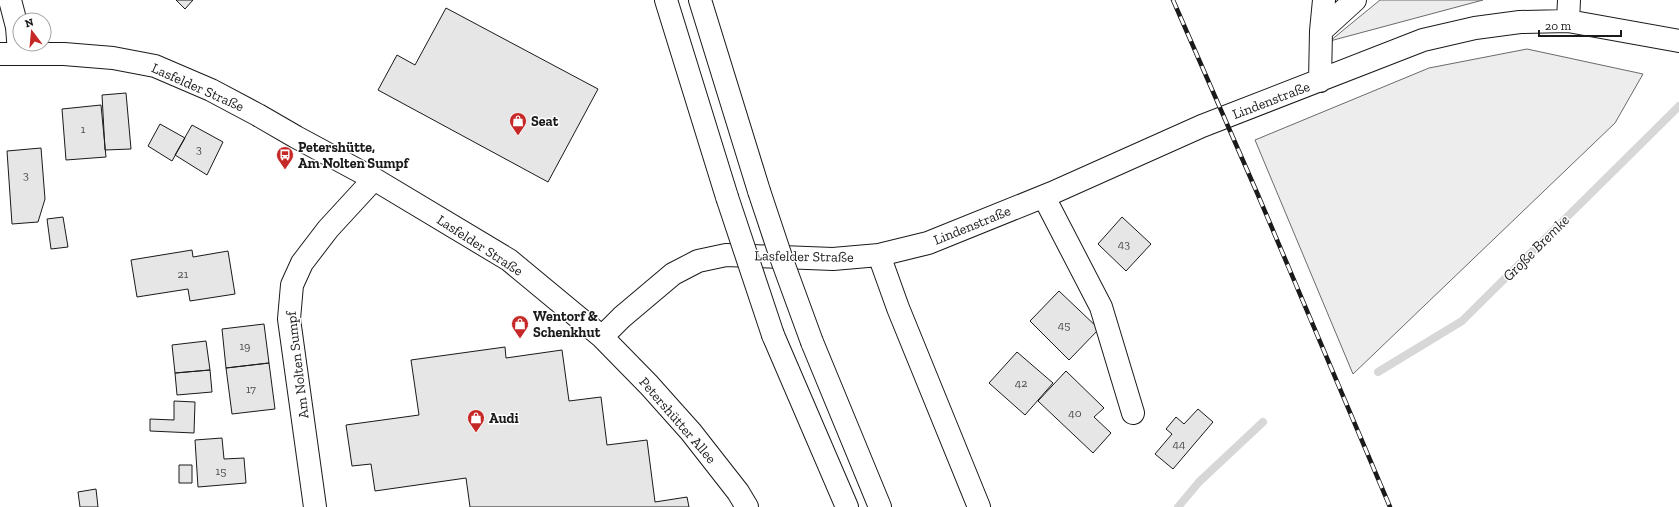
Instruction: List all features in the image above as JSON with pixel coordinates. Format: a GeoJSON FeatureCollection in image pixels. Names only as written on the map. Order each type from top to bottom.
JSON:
{"type":"FeatureCollection","features":[{"type":"Feature","properties":{"kind":"main road","name":"Lasfelder Straße"},"geometry":{"type":"LineString","coordinates":[[10,0],[16,27],[10,53],[64,54],[112,58],[155,66],[211,90],[374,179],[508,260],[602,337],[632,308],[673,274],[698,261],[726,255],[833,259],[879,255]]}},
{"type":"Feature","properties":{"kind":"main road"},"geometry":{"type":"LineString","coordinates":[[666,0],[727,197],[773,335],[847,507]]}},
{"type":"Feature","properties":{"kind":"main road"},"geometry":{"type":"LineString","coordinates":[[700,0],[782,260],[812,342],[880,507]]}},
{"type":"Feature","properties":{"kind":"main road"},"geometry":{"type":"LineString","coordinates":[[1320,81],[1321,31],[1324,0]]}},
{"type":"Feature","properties":{"kind":"main road"},"geometry":{"type":"LineString","coordinates":[[1321,31],[1355,0]]}},
{"type":"Feature","properties":{"kind":"main road"},"geometry":{"type":"LineString","coordinates":[[1568,21],[1569,0]]}},
{"type":"Feature","properties":{"kind":"main road","name":"Lindenstraße"},"geometry":{"type":"LineString","coordinates":[[879,255],[928,243],[1044,196],[1202,126],[1423,40],[1475,28],[1520,22],[1568,21],[1679,41]]}},
{"type":"Feature","properties":{"kind":"main road","name":"Am Nolten Sumpf"},"geometry":{"type":"LineString","coordinates":[[314,507],[289,318],[292,284],[302,263],[328,230],[374,179]]}},
{"type":"Feature","properties":{"kind":"main road"},"geometry":{"type":"LineString","coordinates":[[1044,196],[1101,307],[1133,413]]}},
{"type":"Feature","properties":{"kind":"main road"},"geometry":{"type":"LineString","coordinates":[[879,255],[898,308],[979,507]]}},
{"type":"Feature","properties":{"kind":"main road","name":"Petershütter Allee"},"geometry":{"type":"LineString","coordinates":[[602,337],[649,385],[691,432],[738,492],[747,507]]}},
{"type":"Feature","properties":{"kind":"shaded area"},"geometry":{"type":"Polygon","coordinates":[[[1380,0],[1483,0],[1330,41],[1380,0]]]}},
{"type":"Feature","properties":{"kind":"shaded area"},"geometry":{"type":"Polygon","coordinates":[[[1527,49],[1643,74],[1615,123],[1353,374],[1255,140],[1429,68],[1527,49]]]}},
{"type":"Feature","properties":{"kind":"building"},"geometry":{"type":"Polygon","coordinates":[[[176,0],[193,0],[185,9],[176,0]]]}},
{"type":"Feature","properties":{"kind":"building","name":"Seat"},"geometry":{"type":"Polygon","coordinates":[[[446,8],[598,89],[548,182],[378,90],[397,55],[415,65],[446,8]]]}},
{"type":"Feature","properties":{"kind":"building"},"geometry":{"type":"Polygon","coordinates":[[[126,93],[131,149],[105,150],[102,95],[126,93]]]}},
{"type":"Feature","properties":{"kind":"building"},"geometry":{"type":"Polygon","coordinates":[[[101,105],[106,157],[66,160],[62,109],[101,105]]]}},
{"type":"Feature","properties":{"kind":"building"},"geometry":{"type":"Polygon","coordinates":[[[160,124],[185,138],[172,161],[148,146],[160,124]]]}},
{"type":"Feature","properties":{"kind":"building"},"geometry":{"type":"Polygon","coordinates":[[[192,125],[223,142],[207,175],[175,155],[192,125]]]}},
{"type":"Feature","properties":{"kind":"building"},"geometry":{"type":"Polygon","coordinates":[[[41,148],[45,199],[38,222],[12,224],[7,151],[41,148]]]}},
{"type":"Feature","properties":{"kind":"building"},"geometry":{"type":"Polygon","coordinates":[[[63,217],[68,247],[51,249],[47,219],[63,217]]]}},
{"type":"Feature","properties":{"kind":"building"},"geometry":{"type":"Polygon","coordinates":[[[1122,217],[1151,244],[1126,271],[1098,244],[1122,217]]]}},
{"type":"Feature","properties":{"kind":"building"},"geometry":{"type":"Polygon","coordinates":[[[192,250],[193,257],[228,251],[235,294],[190,301],[188,289],[137,297],[131,260],[192,250]]]}},
{"type":"Feature","properties":{"kind":"building"},"geometry":{"type":"Polygon","coordinates":[[[1059,291],[1099,329],[1069,360],[1030,321],[1059,291]]]}},
{"type":"Feature","properties":{"kind":"building"},"geometry":{"type":"Polygon","coordinates":[[[264,324],[269,363],[226,368],[222,329],[264,324]]]}},
{"type":"Feature","properties":{"kind":"building"},"geometry":{"type":"Polygon","coordinates":[[[206,341],[210,370],[175,373],[172,345],[206,341]]]}},
{"type":"Feature","properties":{"kind":"building","name":"Audi"},"geometry":{"type":"Polygon","coordinates":[[[505,347],[506,358],[562,350],[569,401],[601,397],[607,445],[647,440],[655,502],[687,497],[689,507],[470,507],[466,478],[375,491],[371,464],[352,466],[346,425],[419,415],[411,360],[505,347]]]}},
{"type":"Feature","properties":{"kind":"building"},"geometry":{"type":"Polygon","coordinates":[[[1017,352],[1053,383],[1025,415],[989,383],[1017,352]]]}},
{"type":"Feature","properties":{"kind":"building"},"geometry":{"type":"Polygon","coordinates":[[[269,363],[275,409],[232,414],[226,368],[269,363]]]}},
{"type":"Feature","properties":{"kind":"building"},"geometry":{"type":"Polygon","coordinates":[[[210,370],[212,392],[177,395],[175,373],[210,370]]]}},
{"type":"Feature","properties":{"kind":"building"},"geometry":{"type":"Polygon","coordinates":[[[1066,371],[1104,408],[1094,417],[1111,433],[1093,453],[1038,401],[1066,371]]]}},
{"type":"Feature","properties":{"kind":"building"},"geometry":{"type":"Polygon","coordinates":[[[174,401],[195,402],[194,433],[150,431],[150,419],[174,420],[174,401]]]}},
{"type":"Feature","properties":{"kind":"building"},"geometry":{"type":"Polygon","coordinates":[[[1198,409],[1213,422],[1173,469],[1155,454],[1172,434],[1166,429],[1176,417],[1184,424],[1198,409]]]}},
{"type":"Feature","properties":{"kind":"building"},"geometry":{"type":"Polygon","coordinates":[[[222,438],[224,459],[244,458],[246,483],[198,487],[195,440],[222,438]]]}},
{"type":"Feature","properties":{"kind":"building"},"geometry":{"type":"Polygon","coordinates":[[[179,465],[192,465],[192,483],[179,483],[179,465]]]}},
{"type":"Feature","properties":{"kind":"building"},"geometry":{"type":"Polygon","coordinates":[[[96,489],[98,507],[80,507],[78,492],[96,489]]]}},
{"type":"Feature","properties":{"kind":"waterway","name":"Große Bremke"},"geometry":{"type":"LineString","coordinates":[[1378,372],[1462,321],[1679,106]]}},
{"type":"Feature","properties":{"kind":"waterway","name":"Große Bremke"},"geometry":{"type":"LineString","coordinates":[[1178,507],[1199,482],[1263,422]]}},
{"type":"Feature","properties":{"kind":"railway"},"geometry":{"type":"LineString","coordinates":[[1173,0],[1258,195],[1390,507]]}},
{"type":"Feature","properties":{"kind":"place","name":"Seat"},"geometry":{"type":"Point","coordinates":[518,136]}},
{"type":"Feature","properties":{"kind":"place","name":"Petershütte, Am Nolten Sumpf"},"geometry":{"type":"Point","coordinates":[285,170]}},
{"type":"Feature","properties":{"kind":"place","name":"Wentorf & Schenkhut"},"geometry":{"type":"Point","coordinates":[520,339]}},
{"type":"Feature","properties":{"kind":"place","name":"Audi"},"geometry":{"type":"Point","coordinates":[476,433]}}]}
